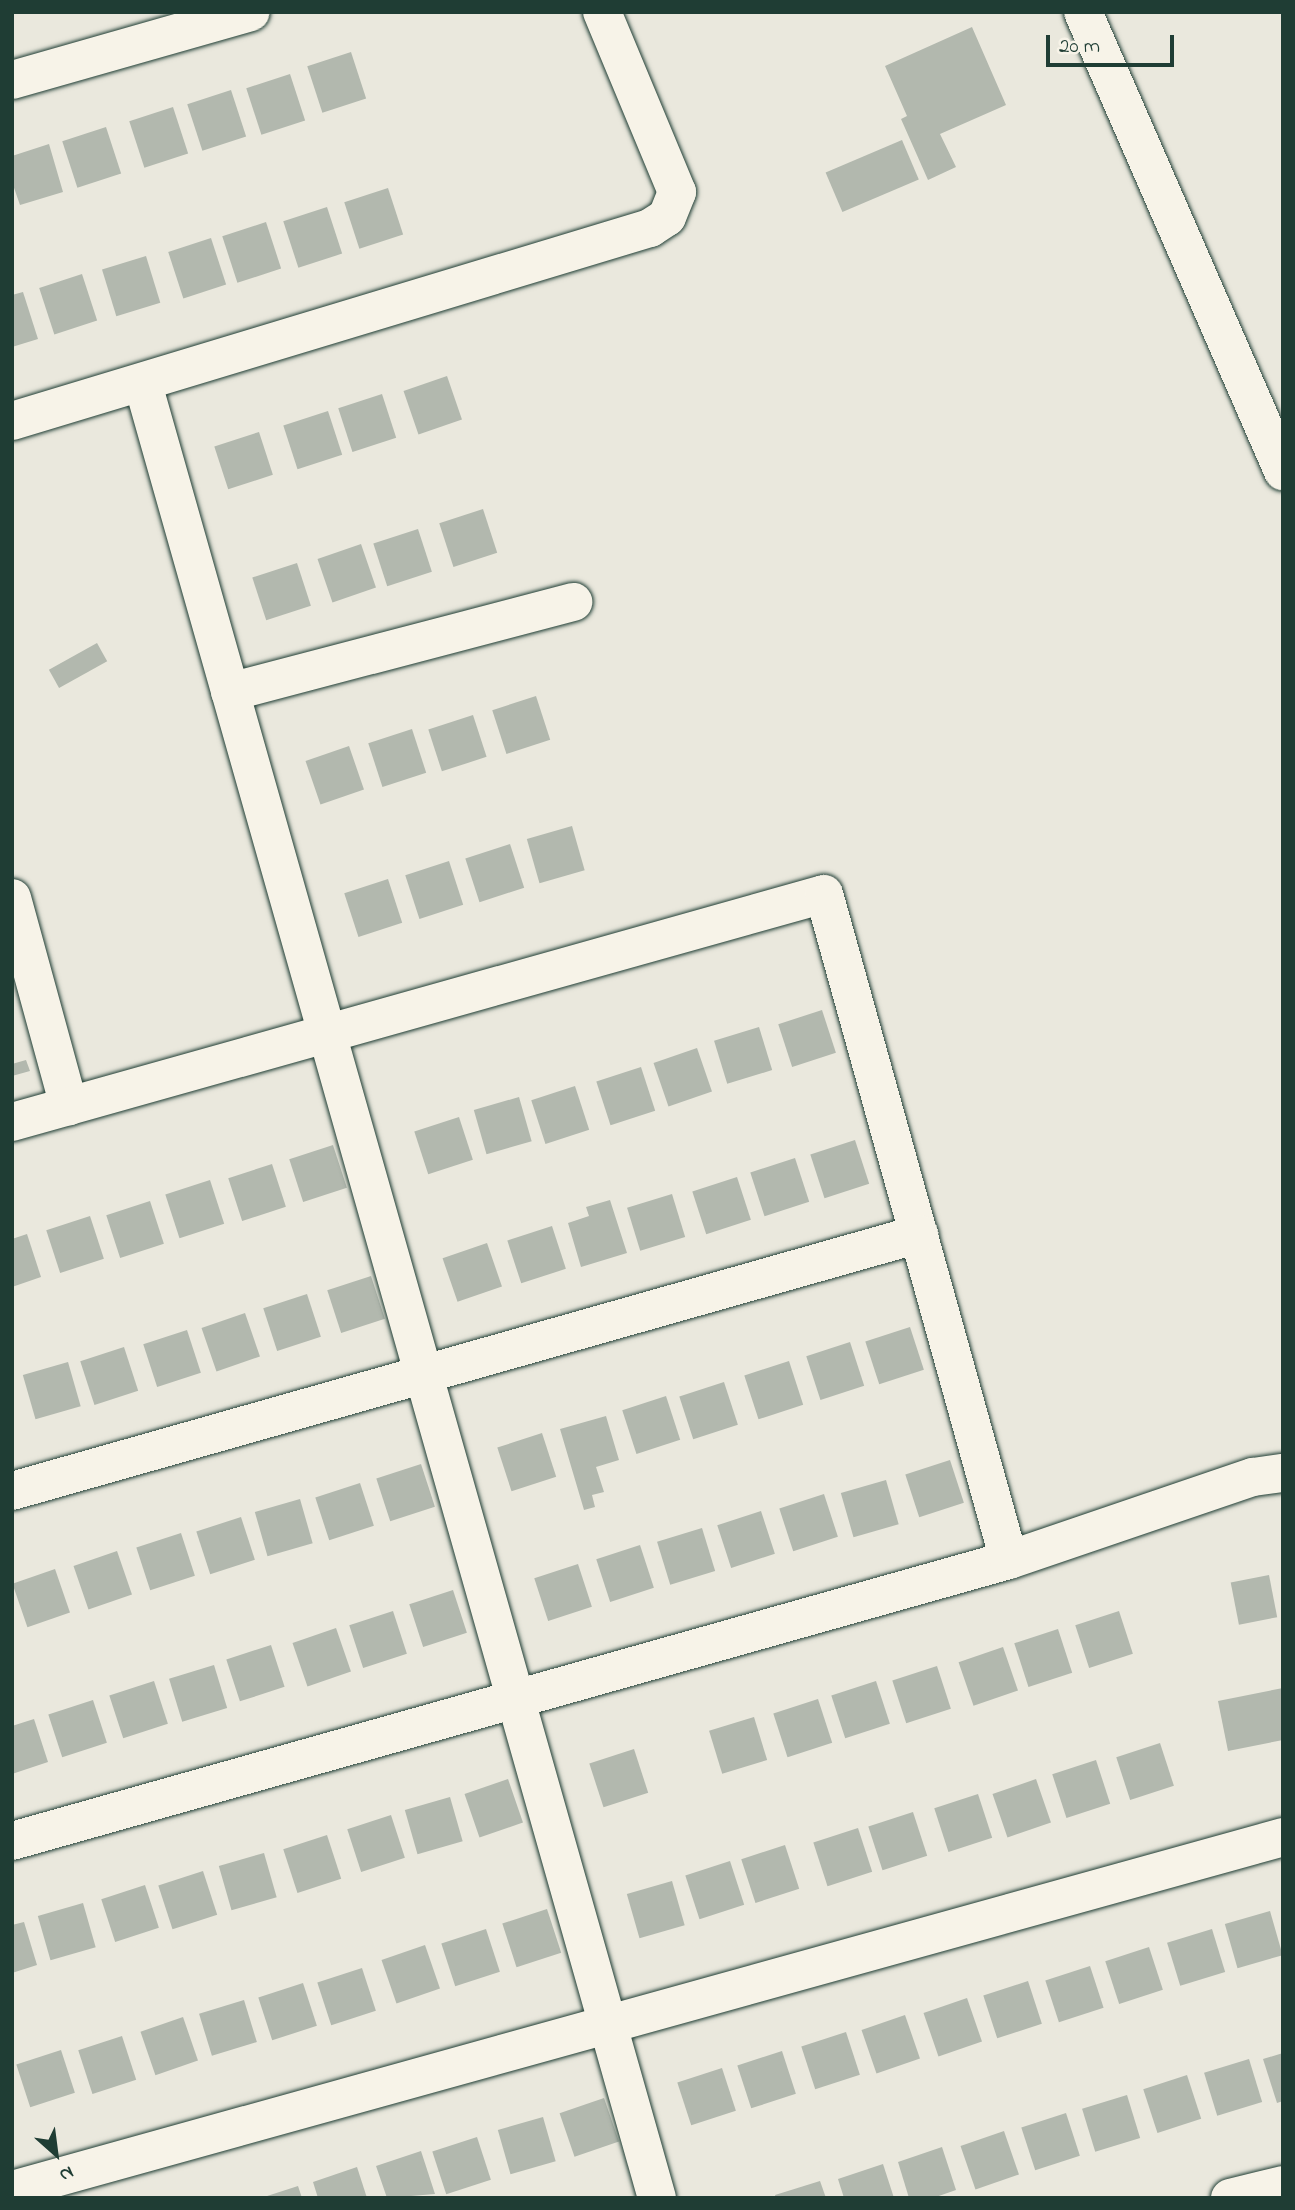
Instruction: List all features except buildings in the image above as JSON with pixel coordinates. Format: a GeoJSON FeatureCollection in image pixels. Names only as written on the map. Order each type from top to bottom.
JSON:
{"type":"FeatureCollection","features":[{"type":"Feature","properties":{"kind":"street"},"geometry":{"type":"LineString","coordinates":[[12,80],[251,12]]}},
{"type":"Feature","properties":{"kind":"street"},"geometry":{"type":"LineString","coordinates":[[12,421],[143,384],[650,228],[667,217],[677,192],[602,12]]}},
{"type":"Feature","properties":{"kind":"street"},"geometry":{"type":"LineString","coordinates":[[1083,12],[1283,471]]}},
{"type":"Feature","properties":{"kind":"street"},"geometry":{"type":"LineString","coordinates":[[143,384],[657,2198]]}},
{"type":"Feature","properties":{"kind":"street"},"geometry":{"type":"LineString","coordinates":[[230,692],[573,602]]}},
{"type":"Feature","properties":{"kind":"street"},"geometry":{"type":"LineString","coordinates":[[12,1122],[824,894],[1009,1560]]}},
{"type":"Feature","properties":{"kind":"street"},"geometry":{"type":"LineString","coordinates":[[12,898],[69,1106]]}},
{"type":"Feature","properties":{"kind":"street"},"geometry":{"type":"LineString","coordinates":[[12,1490],[919,1234]]}},
{"type":"Feature","properties":{"kind":"street"},"geometry":{"type":"LineString","coordinates":[[12,1841],[1009,1560],[1254,1477],[1283,1473]]}},
{"type":"Feature","properties":{"kind":"street"},"geometry":{"type":"LineString","coordinates":[[12,2189],[607,2022],[1283,1838]]}},
{"type":"Feature","properties":{"kind":"street"},"geometry":{"type":"LineString","coordinates":[[1230,2198],[1283,2185]]}}]}
